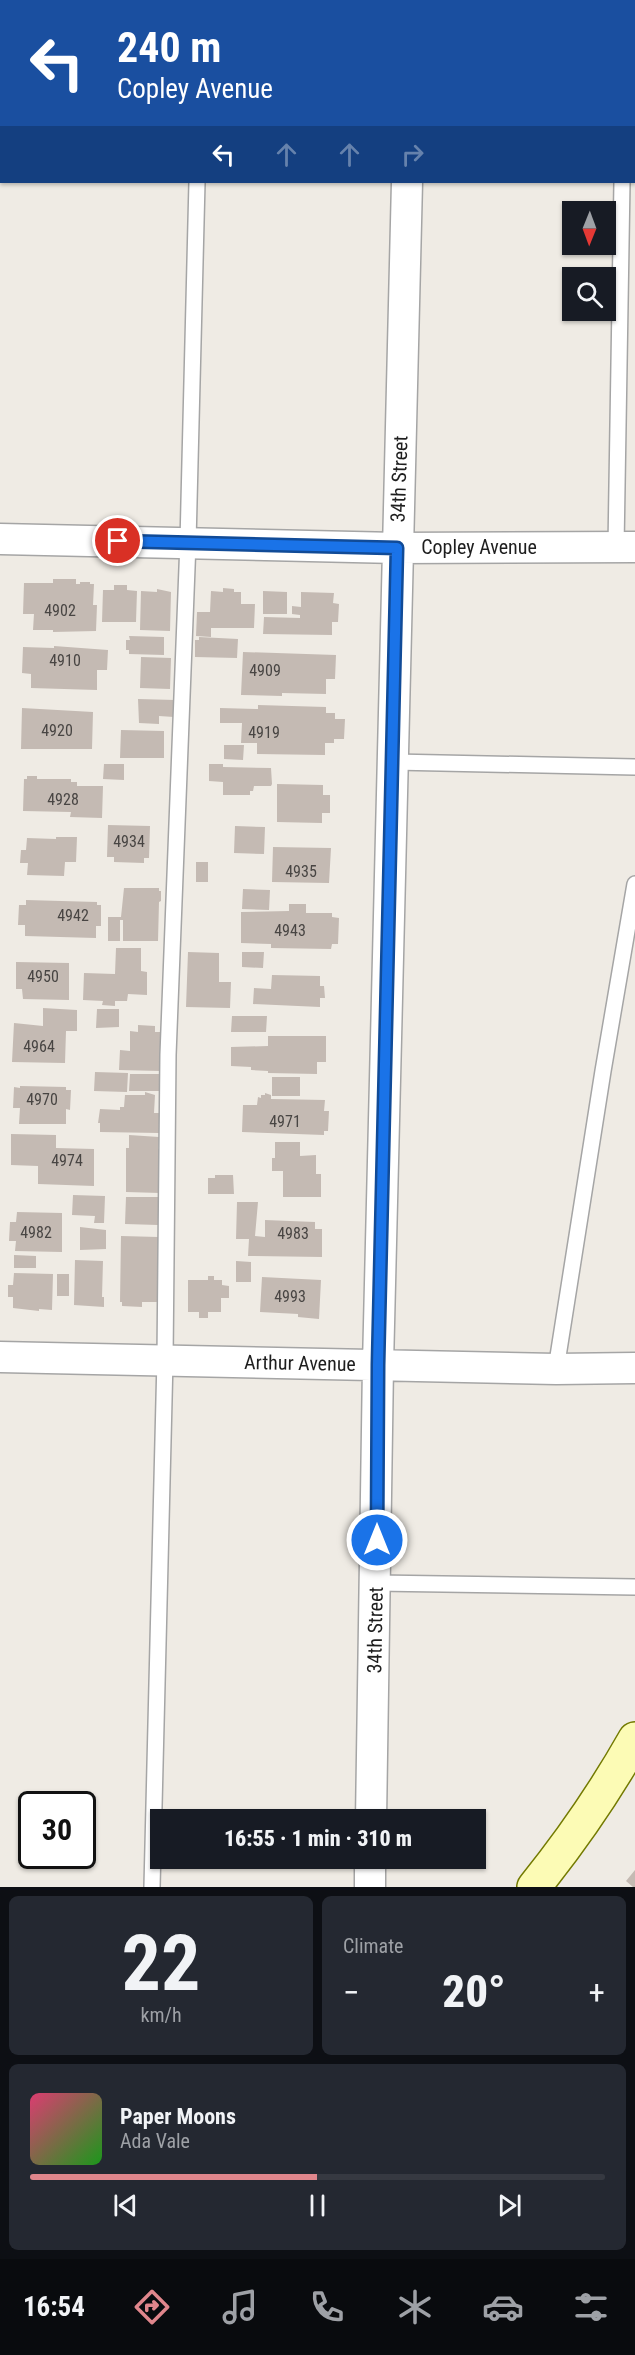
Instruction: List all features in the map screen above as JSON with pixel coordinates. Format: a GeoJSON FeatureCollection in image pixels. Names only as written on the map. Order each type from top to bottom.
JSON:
{"type":"FeatureCollection","features":[{"type":"Feature","properties":{"kind":"street","name":"34th Street"},"geometry":{"type":"LineString","coordinates":[[371,1809],[378,1365],[407,183]]}},
{"type":"Feature","properties":{"kind":"street","name":"Copley Avenue"},"geometry":{"type":"LineString","coordinates":[[0,539],[397,548],[625,547]]}},
{"type":"Feature","properties":{"kind":"street","name":"Arthur Avenue"},"geometry":{"type":"LineString","coordinates":[[0,1357],[556,1369],[635,1368]]}},
{"type":"Feature","properties":{"kind":"street"},"geometry":{"type":"LineString","coordinates":[[534,1887],[576,1835],[635,1739]]}},
{"type":"Feature","properties":{"kind":"street"},"geometry":{"type":"LineString","coordinates":[[370,1869],[370,1887]]}},
{"type":"Feature","properties":{"kind":"lane"},"geometry":{"type":"LineString","coordinates":[[153,1887],[165,1359],[168,1055],[188,542],[197,183]]}},
{"type":"Feature","properties":{"kind":"lane"},"geometry":{"type":"LineString","coordinates":[[622,183],[625,547]]}},
{"type":"Feature","properties":{"kind":"lane"},"geometry":{"type":"LineString","coordinates":[[394,762],[635,767]]}},
{"type":"Feature","properties":{"kind":"lane"},"geometry":{"type":"LineString","coordinates":[[556,1369],[635,884]]}},
{"type":"Feature","properties":{"kind":"lane"},"geometry":{"type":"LineString","coordinates":[[376,1583],[635,1587]]}},
{"type":"Feature","properties":{"kind":"building"},"geometry":{"type":"Polygon","coordinates":[[[53,579],[76,579],[76,584],[90,582],[94,584],[93,605],[97,605],[96,631],[33,630],[34,614],[23,614],[24,583],[53,583],[53,579]]]}},
{"type":"Feature","properties":{"kind":"building"},"geometry":{"type":"Polygon","coordinates":[[[114,585],[127,585],[127,590],[137,591],[136,622],[102,622],[103,590],[114,590],[114,585]]]}},
{"type":"Feature","properties":{"kind":"building"},"geometry":{"type":"Polygon","coordinates":[[[223,588],[241,592],[241,604],[255,604],[254,628],[211,628],[211,637],[196,636],[197,612],[210,612],[211,591],[223,592],[223,588]]]}},
{"type":"Feature","properties":{"kind":"building"},"geometry":{"type":"Polygon","coordinates":[[[157,589],[171,592],[170,631],[140,630],[141,591],[157,592],[157,589]]]}},
{"type":"Feature","properties":{"kind":"building"},"geometry":{"type":"Polygon","coordinates":[[[263,591],[287,592],[287,614],[263,614],[263,591]]]}},
{"type":"Feature","properties":{"kind":"building"},"geometry":{"type":"Polygon","coordinates":[[[301,592],[334,593],[333,603],[339,604],[338,622],[332,622],[332,635],[263,634],[264,617],[300,618],[300,615],[292,614],[292,606],[301,607],[301,592]]]}},
{"type":"Feature","properties":{"kind":"building"},"geometry":{"type":"Polygon","coordinates":[[[129,636],[164,637],[164,655],[129,654],[129,650],[126,650],[126,640],[130,640],[129,636]]]}},
{"type":"Feature","properties":{"kind":"building"},"geometry":{"type":"Polygon","coordinates":[[[199,637],[238,639],[237,658],[195,657],[195,640],[199,640],[199,637]]]}},
{"type":"Feature","properties":{"kind":"building"},"geometry":{"type":"Polygon","coordinates":[[[54,646],[108,650],[107,670],[97,670],[97,690],[31,688],[31,674],[22,673],[23,647],[54,648],[54,646]]]}},
{"type":"Feature","properties":{"kind":"building"},"geometry":{"type":"Polygon","coordinates":[[[243,652],[336,655],[335,679],[326,679],[326,694],[241,695],[243,652]]]}},
{"type":"Feature","properties":{"kind":"building"},"geometry":{"type":"Polygon","coordinates":[[[141,657],[171,658],[170,689],[140,688],[141,657]]]}},
{"type":"Feature","properties":{"kind":"building"},"geometry":{"type":"Polygon","coordinates":[[[138,699],[175,700],[174,717],[159,716],[159,724],[139,723],[138,699]]]}},
{"type":"Feature","properties":{"kind":"building"},"geometry":{"type":"Polygon","coordinates":[[[258,705],[326,707],[326,713],[335,713],[335,719],[345,719],[344,739],[334,739],[334,743],[325,743],[325,755],[257,754],[257,743],[241,743],[242,723],[220,723],[220,708],[258,709],[258,705]]]}},
{"type":"Feature","properties":{"kind":"building"},"geometry":{"type":"Polygon","coordinates":[[[22,708],[93,712],[92,749],[21,749],[22,708]]]}},
{"type":"Feature","properties":{"kind":"building"},"geometry":{"type":"Polygon","coordinates":[[[121,730],[164,731],[164,758],[120,758],[121,730]]]}},
{"type":"Feature","properties":{"kind":"building"},"geometry":{"type":"Polygon","coordinates":[[[224,745],[244,745],[243,760],[224,759],[224,745]]]}},
{"type":"Feature","properties":{"kind":"building"},"geometry":{"type":"Polygon","coordinates":[[[104,764],[124,764],[124,780],[103,779],[104,764]]]}},
{"type":"Feature","properties":{"kind":"building"},"geometry":{"type":"Polygon","coordinates":[[[209,764],[223,764],[223,767],[271,768],[272,784],[271,786],[254,786],[250,795],[223,795],[223,782],[209,781],[209,764]]]}},
{"type":"Feature","properties":{"kind":"building"},"geometry":{"type":"Polygon","coordinates":[[[27,776],[37,776],[37,779],[71,779],[71,782],[77,782],[77,786],[103,786],[102,818],[70,817],[71,812],[23,811],[24,779],[27,779],[27,776]]]}},
{"type":"Feature","properties":{"kind":"building"},"geometry":{"type":"Polygon","coordinates":[[[277,784],[323,785],[323,795],[330,795],[330,813],[322,813],[322,823],[277,822],[277,784]]]}},
{"type":"Feature","properties":{"kind":"building"},"geometry":{"type":"Polygon","coordinates":[[[108,825],[150,826],[149,858],[144,858],[144,863],[114,862],[114,857],[107,857],[108,825]]]}},
{"type":"Feature","properties":{"kind":"building"},"geometry":{"type":"Polygon","coordinates":[[[235,826],[265,827],[264,854],[234,853],[235,826]]]}},
{"type":"Feature","properties":{"kind":"building"},"geometry":{"type":"Polygon","coordinates":[[[56,837],[77,837],[76,862],[65,862],[64,876],[27,875],[28,863],[20,863],[21,850],[26,850],[27,838],[56,839],[56,837]]]}},
{"type":"Feature","properties":{"kind":"building"},"geometry":{"type":"Polygon","coordinates":[[[273,847],[331,848],[329,883],[272,882],[273,847]]]}},
{"type":"Feature","properties":{"kind":"building"},"geometry":{"type":"Polygon","coordinates":[[[196,862],[208,862],[208,882],[196,882],[196,862]]]}},
{"type":"Feature","properties":{"kind":"building"},"geometry":{"type":"Polygon","coordinates":[[[124,888],[159,888],[161,891],[158,941],[123,941],[123,920],[120,920],[120,941],[108,941],[108,917],[121,917],[124,888]]]}},
{"type":"Feature","properties":{"kind":"building"},"geometry":{"type":"Polygon","coordinates":[[[243,889],[270,890],[269,910],[242,909],[243,889]]]}},
{"type":"Feature","properties":{"kind":"building"},"geometry":{"type":"Polygon","coordinates":[[[26,900],[97,902],[97,905],[101,905],[101,926],[96,926],[96,938],[25,936],[25,925],[18,925],[19,905],[26,905],[26,900]]]}},
{"type":"Feature","properties":{"kind":"building"},"geometry":{"type":"Polygon","coordinates":[[[289,904],[306,904],[306,913],[332,913],[332,917],[339,918],[338,944],[332,944],[331,949],[271,948],[271,944],[241,943],[241,912],[289,911],[289,904]]]}},
{"type":"Feature","properties":{"kind":"building"},"geometry":{"type":"Polygon","coordinates":[[[116,948],[141,948],[141,971],[147,972],[147,995],[128,994],[127,1001],[115,1001],[115,1006],[102,1005],[103,1001],[83,1000],[84,973],[115,974],[116,948]]]}},
{"type":"Feature","properties":{"kind":"building"},"geometry":{"type":"Polygon","coordinates":[[[188,952],[219,953],[219,982],[231,982],[230,1008],[186,1007],[188,952]]]}},
{"type":"Feature","properties":{"kind":"building"},"geometry":{"type":"Polygon","coordinates":[[[242,952],[264,952],[263,968],[242,967],[242,952]]]}},
{"type":"Feature","properties":{"kind":"building"},"geometry":{"type":"Polygon","coordinates":[[[16,962],[69,963],[69,1000],[23,999],[22,989],[16,989],[16,962]]]}},
{"type":"Feature","properties":{"kind":"building"},"geometry":{"type":"Polygon","coordinates":[[[272,975],[320,976],[320,986],[324,986],[325,998],[320,998],[320,1007],[253,1004],[254,988],[271,989],[272,975]]]}},
{"type":"Feature","properties":{"kind":"building"},"geometry":{"type":"Polygon","coordinates":[[[43,1008],[77,1010],[77,1031],[66,1031],[65,1063],[12,1062],[14,1023],[43,1026],[43,1008]]]}},
{"type":"Feature","properties":{"kind":"building"},"geometry":{"type":"Polygon","coordinates":[[[97,1009],[119,1009],[119,1027],[96,1028],[97,1009]]]}},
{"type":"Feature","properties":{"kind":"building"},"geometry":{"type":"Polygon","coordinates":[[[232,1016],[267,1016],[266,1032],[231,1032],[232,1016]]]}},
{"type":"Feature","properties":{"kind":"building"},"geometry":{"type":"Polygon","coordinates":[[[138,1025],[155,1026],[155,1032],[162,1032],[161,1071],[119,1070],[120,1050],[130,1051],[130,1031],[138,1032],[138,1025]]]}},
{"type":"Feature","properties":{"kind":"building"},"geometry":{"type":"Polygon","coordinates":[[[268,1036],[326,1036],[326,1062],[317,1062],[317,1074],[268,1073],[268,1071],[251,1070],[251,1067],[231,1066],[231,1047],[268,1046],[268,1036]]]}},
{"type":"Feature","properties":{"kind":"building"},"geometry":{"type":"Polygon","coordinates":[[[95,1072],[128,1073],[127,1092],[94,1091],[95,1072]]]}},
{"type":"Feature","properties":{"kind":"building"},"geometry":{"type":"Polygon","coordinates":[[[130,1074],[161,1074],[161,1091],[129,1091],[130,1074]]]}},
{"type":"Feature","properties":{"kind":"building"},"geometry":{"type":"Polygon","coordinates":[[[272,1077],[300,1077],[300,1096],[272,1096],[272,1077]]]}},
{"type":"Feature","properties":{"kind":"building"},"geometry":{"type":"Polygon","coordinates":[[[20,1086],[66,1087],[66,1090],[71,1090],[70,1110],[66,1109],[66,1124],[19,1124],[20,1108],[13,1108],[14,1087],[20,1088],[20,1086]]]}},
{"type":"Feature","properties":{"kind":"building"},"geometry":{"type":"Polygon","coordinates":[[[145,1092],[155,1095],[154,1113],[160,1113],[159,1133],[100,1132],[100,1123],[98,1123],[100,1109],[120,1110],[120,1107],[124,1107],[125,1095],[145,1095],[145,1092]]]}},
{"type":"Feature","properties":{"kind":"building"},"geometry":{"type":"Polygon","coordinates":[[[265,1093],[271,1095],[271,1099],[325,1100],[324,1111],[329,1111],[328,1131],[324,1131],[324,1135],[242,1132],[243,1105],[257,1105],[258,1097],[261,1098],[261,1095],[265,1093]]]}},
{"type":"Feature","properties":{"kind":"building"},"geometry":{"type":"Polygon","coordinates":[[[11,1134],[56,1135],[56,1148],[94,1149],[94,1186],[38,1184],[38,1166],[11,1165],[11,1134]]]}},
{"type":"Feature","properties":{"kind":"building"},"geometry":{"type":"Polygon","coordinates":[[[129,1135],[159,1137],[160,1193],[126,1192],[126,1148],[129,1148],[129,1135]]]}},
{"type":"Feature","properties":{"kind":"building"},"geometry":{"type":"Polygon","coordinates":[[[275,1142],[300,1142],[300,1156],[316,1155],[316,1174],[321,1174],[321,1197],[283,1197],[283,1171],[272,1171],[275,1142]]]}},
{"type":"Feature","properties":{"kind":"building"},"geometry":{"type":"Polygon","coordinates":[[[215,1175],[233,1175],[234,1194],[208,1194],[208,1178],[215,1178],[215,1175]]]}},
{"type":"Feature","properties":{"kind":"building"},"geometry":{"type":"Polygon","coordinates":[[[73,1195],[105,1196],[104,1223],[94,1223],[95,1216],[72,1215],[73,1195]]]}},
{"type":"Feature","properties":{"kind":"building"},"geometry":{"type":"Polygon","coordinates":[[[126,1197],[158,1197],[158,1225],[125,1224],[126,1197]]]}},
{"type":"Feature","properties":{"kind":"building"},"geometry":{"type":"Polygon","coordinates":[[[237,1202],[258,1202],[255,1236],[265,1237],[265,1220],[315,1222],[315,1229],[322,1229],[322,1257],[248,1256],[249,1239],[236,1239],[237,1202]]]}},
{"type":"Feature","properties":{"kind":"building"},"geometry":{"type":"Polygon","coordinates":[[[17,1212],[62,1213],[62,1252],[15,1251],[16,1241],[9,1241],[10,1222],[16,1222],[17,1212]]]}},
{"type":"Feature","properties":{"kind":"building"},"geometry":{"type":"Polygon","coordinates":[[[80,1227],[106,1230],[106,1249],[80,1250],[80,1227]]]}},
{"type":"Feature","properties":{"kind":"building"},"geometry":{"type":"Polygon","coordinates":[[[121,1236],[158,1237],[157,1302],[142,1302],[142,1307],[122,1306],[120,1302],[121,1236]]]}},
{"type":"Feature","properties":{"kind":"building"},"geometry":{"type":"Polygon","coordinates":[[[14,1255],[36,1256],[36,1268],[14,1268],[14,1255]]]}},
{"type":"Feature","properties":{"kind":"building"},"geometry":{"type":"Polygon","coordinates":[[[75,1260],[103,1261],[104,1307],[74,1305],[75,1260]]]}},
{"type":"Feature","properties":{"kind":"building"},"geometry":{"type":"Polygon","coordinates":[[[236,1261],[251,1262],[251,1282],[236,1282],[236,1261]]]}},
{"type":"Feature","properties":{"kind":"building"},"geometry":{"type":"Polygon","coordinates":[[[14,1273],[53,1274],[52,1310],[13,1308],[13,1297],[8,1297],[8,1285],[13,1285],[14,1273]]]}},
{"type":"Feature","properties":{"kind":"building"},"geometry":{"type":"Polygon","coordinates":[[[57,1274],[69,1274],[69,1296],[57,1296],[57,1274]]]}},
{"type":"Feature","properties":{"kind":"building"},"geometry":{"type":"Polygon","coordinates":[[[208,1276],[214,1276],[214,1280],[222,1280],[222,1285],[229,1286],[229,1298],[221,1298],[221,1312],[208,1312],[208,1318],[199,1318],[199,1312],[188,1312],[188,1280],[208,1280],[208,1276]]]}},
{"type":"Feature","properties":{"kind":"building"},"geometry":{"type":"Polygon","coordinates":[[[262,1277],[321,1280],[319,1319],[298,1317],[298,1314],[260,1312],[262,1277]]]}},
{"type":"Feature","properties":{"kind":"building"},"geometry":{"type":"Polygon","coordinates":[[[635,1870],[635,1887],[633,1887],[626,1881],[635,1870]]]}},
{"type":"Feature","properties":{"kind":"route"},"geometry":{"type":"LineString","coordinates":[[118,541],[397,548],[378,1365],[377,1540]]}}]}
